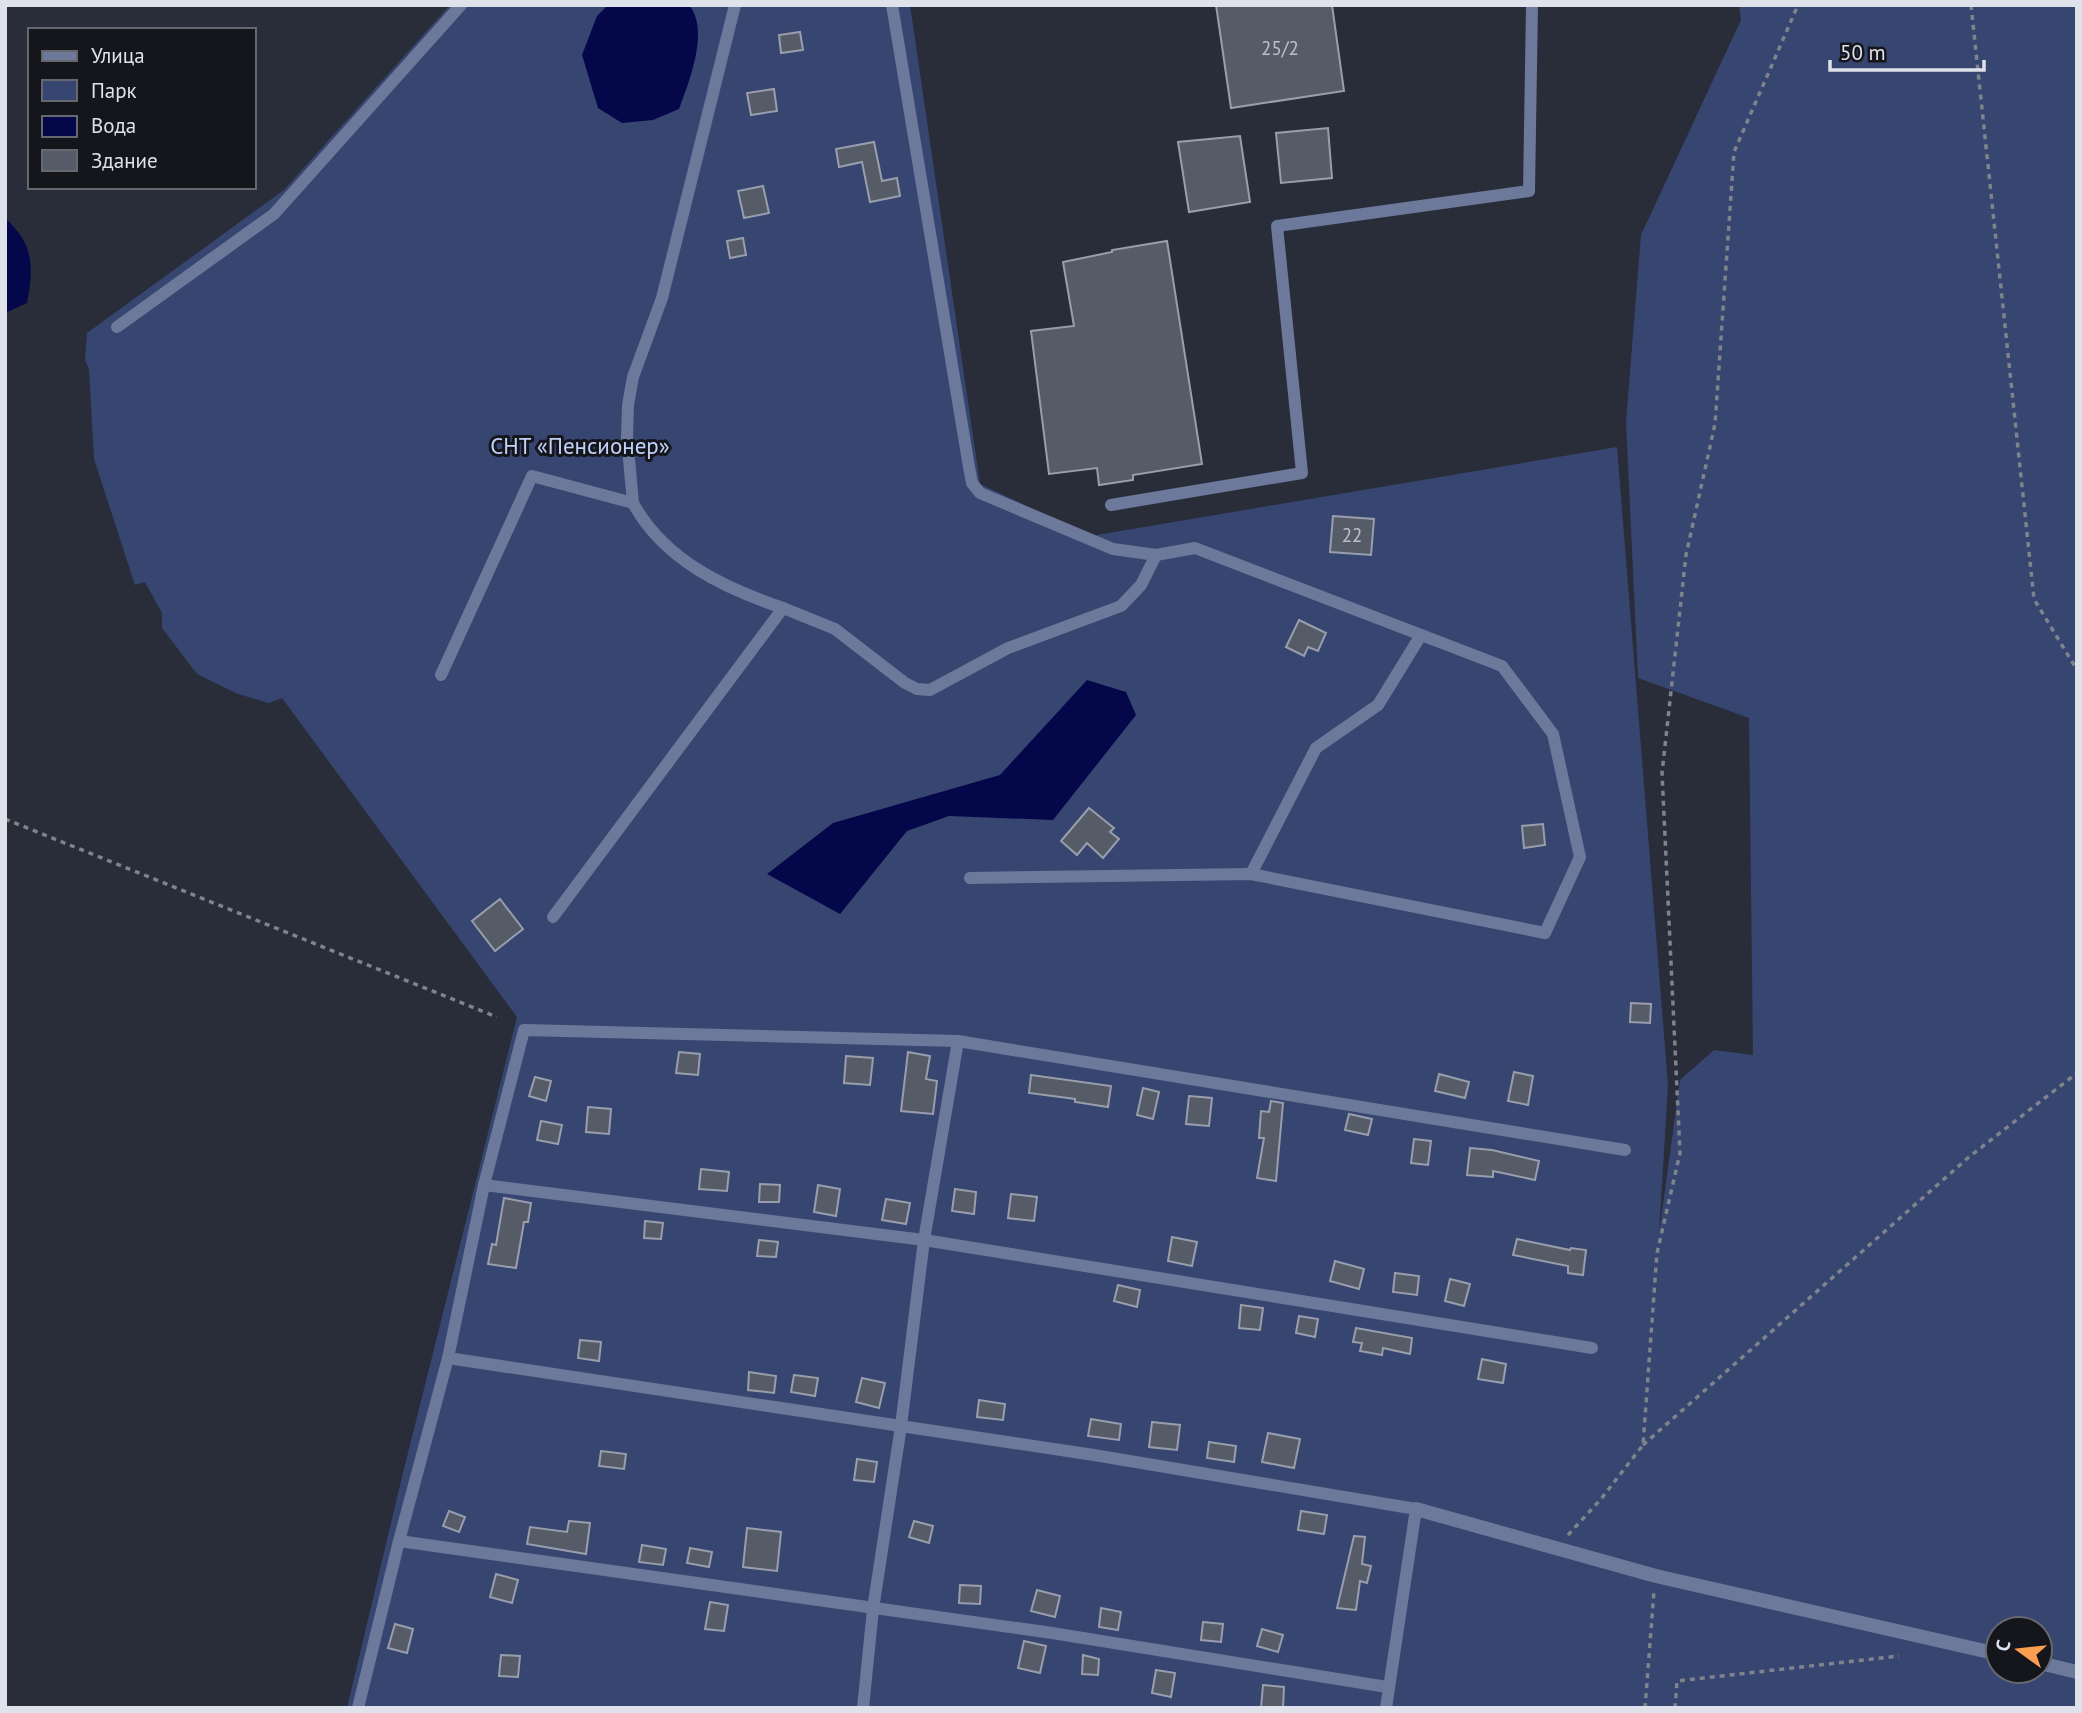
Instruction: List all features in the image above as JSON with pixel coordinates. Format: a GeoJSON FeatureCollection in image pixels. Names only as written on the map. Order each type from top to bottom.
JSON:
{"type":"FeatureCollection","features":[{"type":"Feature","properties":{"kind":"street"},"geometry":{"type":"LineString","coordinates":[[1416,1509],[1656,1576],[1984,1651]]}},
{"type":"Feature","properties":{"kind":"street"},"geometry":{"type":"LineString","coordinates":[[2054,1667],[2077,1672]]}},
{"type":"Feature","properties":{"kind":"lane"},"geometry":{"type":"LineString","coordinates":[[117,327],[274,214],[461,5]]}},
{"type":"Feature","properties":{"kind":"lane"},"geometry":{"type":"LineString","coordinates":[[735,5],[662,298],[633,377],[628,405],[627,437],[633,503],[643,521],[692,567],[723,585],[835,629],[905,683],[917,689],[930,690],[1008,649],[1121,606],[1140,585],[1156,555]]}},
{"type":"Feature","properties":{"kind":"lane"},"geometry":{"type":"LineString","coordinates":[[892,5],[972,483],[980,493],[1096,544],[1126,552],[1156,555],[1195,548],[1502,666],[1553,734],[1580,858],[1545,933],[1251,874],[970,878]]}},
{"type":"Feature","properties":{"kind":"lane"},"geometry":{"type":"LineString","coordinates":[[1111,505],[1302,473],[1277,226],[1530,191],[1532,5]]}},
{"type":"Feature","properties":{"kind":"lane"},"geometry":{"type":"LineString","coordinates":[[441,675],[532,476],[633,503]]}},
{"type":"Feature","properties":{"kind":"lane"},"geometry":{"type":"LineString","coordinates":[[552,917],[783,608]]}},
{"type":"Feature","properties":{"kind":"lane"},"geometry":{"type":"LineString","coordinates":[[1251,874],[1316,748],[1378,705],[1420,635]]}},
{"type":"Feature","properties":{"kind":"lane"},"geometry":{"type":"LineString","coordinates":[[358,1708],[448,1358],[484,1185],[524,1030],[958,1041],[1625,1150]]}},
{"type":"Feature","properties":{"kind":"lane"},"geometry":{"type":"LineString","coordinates":[[863,1708],[873,1609],[901,1426],[924,1240],[958,1041]]}},
{"type":"Feature","properties":{"kind":"lane"},"geometry":{"type":"LineString","coordinates":[[484,1185],[924,1240],[1592,1348]]}},
{"type":"Feature","properties":{"kind":"lane"},"geometry":{"type":"LineString","coordinates":[[448,1358],[901,1426],[1416,1509],[1387,1687],[1386,1708]]}},
{"type":"Feature","properties":{"kind":"lane"},"geometry":{"type":"LineString","coordinates":[[399,1541],[1052,1633],[1387,1687]]}},
{"type":"Feature","properties":{"kind":"path"},"geometry":{"type":"LineString","coordinates":[[1643,1445],[1657,1253],[1680,1153],[1663,760],[1686,555],[1715,424],[1734,152],[1798,5]]}},
{"type":"Feature","properties":{"kind":"path"},"geometry":{"type":"LineString","coordinates":[[1971,5],[2034,599],[2077,670]]}},
{"type":"Feature","properties":{"kind":"path"},"geometry":{"type":"LineString","coordinates":[[5,819],[497,1017]]}},
{"type":"Feature","properties":{"kind":"path"},"geometry":{"type":"LineString","coordinates":[[1556,1548],[1601,1499],[1643,1445],[1969,1157],[2077,1073]]}},
{"type":"Feature","properties":{"kind":"path"},"geometry":{"type":"LineString","coordinates":[[1645,1708],[1656,1576]]}},
{"type":"Feature","properties":{"kind":"path"},"geometry":{"type":"LineString","coordinates":[[1675,1708],[1677,1681],[1899,1656]]}},
{"type":"Feature","properties":{"kind":"green space","name":"СНТ «Пенсионер»"},"geometry":{"type":"Polygon","coordinates":[[[450,5],[910,5],[980,484],[1091,536],[1617,447],[1668,1085],[1659,1234],[1680,1080],[1714,1050],[1753,1055],[1749,718],[1638,678],[1626,422],[1641,235],[1741,20],[1739,5],[2077,5],[2077,1708],[347,1708],[517,1017],[282,698],[269,703],[238,694],[197,674],[162,628],[162,613],[145,582],[135,585],[94,459],[89,369],[85,360],[87,333],[284,190],[450,5]]]}},
{"type":"Feature","properties":{"kind":"water"},"geometry":{"type":"Polygon","coordinates":[[[608,5],[689,5],[698,28],[698,42],[692,71],[679,109],[653,120],[622,123],[598,108],[582,55],[597,16],[608,5]]]}},
{"type":"Feature","properties":{"kind":"water"},"geometry":{"type":"Polygon","coordinates":[[[5,218],[27,247],[31,278],[27,303],[5,313],[5,218]]]}},
{"type":"Feature","properties":{"kind":"water"},"geometry":{"type":"Polygon","coordinates":[[[1087,680],[1126,692],[1136,715],[1053,820],[949,816],[907,831],[840,914],[767,874],[833,823],[1000,775],[1087,680]]]}},
{"type":"Feature","properties":{"kind":"building"},"geometry":{"type":"Polygon","coordinates":[[[1216,5],[1332,5],[1344,91],[1231,108],[1216,5]]]}},
{"type":"Feature","properties":{"kind":"building"},"geometry":{"type":"Polygon","coordinates":[[[800,32],[803,50],[781,53],[779,35],[800,32]]]}},
{"type":"Feature","properties":{"kind":"building"},"geometry":{"type":"Polygon","coordinates":[[[774,89],[777,111],[751,115],[747,93],[774,89]]]}},
{"type":"Feature","properties":{"kind":"building"},"geometry":{"type":"Polygon","coordinates":[[[1328,128],[1332,178],[1281,183],[1276,133],[1328,128]]]}},
{"type":"Feature","properties":{"kind":"building"},"geometry":{"type":"Polygon","coordinates":[[[1240,136],[1250,202],[1189,212],[1178,142],[1240,136]]]}},
{"type":"Feature","properties":{"kind":"building"},"geometry":{"type":"Polygon","coordinates":[[[874,142],[882,181],[897,178],[900,196],[870,202],[862,162],[839,167],[836,149],[874,142]]]}},
{"type":"Feature","properties":{"kind":"building"},"geometry":{"type":"Polygon","coordinates":[[[763,186],[769,213],[744,218],[738,191],[763,186]]]}},
{"type":"Feature","properties":{"kind":"building"},"geometry":{"type":"Polygon","coordinates":[[[743,238],[746,255],[730,258],[727,241],[743,238]]]}},
{"type":"Feature","properties":{"kind":"building"},"geometry":{"type":"Polygon","coordinates":[[[1167,241],[1202,464],[1133,475],[1133,480],[1099,485],[1097,468],[1049,474],[1031,331],[1074,326],[1063,262],[1167,241]]]}},
{"type":"Feature","properties":{"kind":"building"},"geometry":{"type":"Polygon","coordinates":[[[1333,516],[1374,519],[1371,555],[1330,552],[1333,516]]]}},
{"type":"Feature","properties":{"kind":"building"},"geometry":{"type":"Polygon","coordinates":[[[1299,620],[1326,633],[1318,651],[1308,647],[1304,656],[1286,647],[1299,620]]]}},
{"type":"Feature","properties":{"kind":"building"},"geometry":{"type":"Polygon","coordinates":[[[1089,808],[1114,828],[1110,832],[1119,839],[1103,858],[1087,843],[1077,855],[1061,841],[1089,808]]]}},
{"type":"Feature","properties":{"kind":"building"},"geometry":{"type":"Polygon","coordinates":[[[1543,824],[1545,845],[1524,848],[1522,826],[1543,824]]]}},
{"type":"Feature","properties":{"kind":"building"},"geometry":{"type":"Polygon","coordinates":[[[500,899],[523,929],[495,951],[472,921],[500,899]]]}},
{"type":"Feature","properties":{"kind":"building"},"geometry":{"type":"Polygon","coordinates":[[[1631,1003],[1651,1004],[1650,1023],[1630,1022],[1631,1003]]]}},
{"type":"Feature","properties":{"kind":"building"},"geometry":{"type":"Polygon","coordinates":[[[679,1052],[700,1054],[698,1075],[676,1073],[679,1052]]]}},
{"type":"Feature","properties":{"kind":"building"},"geometry":{"type":"Polygon","coordinates":[[[908,1052],[930,1056],[926,1079],[937,1081],[933,1114],[901,1111],[908,1052]]]}},
{"type":"Feature","properties":{"kind":"building"},"geometry":{"type":"Polygon","coordinates":[[[846,1056],[873,1058],[870,1085],[844,1083],[846,1056]]]}},
{"type":"Feature","properties":{"kind":"building"},"geometry":{"type":"Polygon","coordinates":[[[1514,1072],[1533,1076],[1528,1105],[1508,1101],[1514,1072]]]}},
{"type":"Feature","properties":{"kind":"building"},"geometry":{"type":"Polygon","coordinates":[[[1439,1074],[1469,1082],[1465,1098],[1435,1091],[1439,1074]]]}},
{"type":"Feature","properties":{"kind":"building"},"geometry":{"type":"Polygon","coordinates":[[[1031,1075],[1111,1086],[1108,1107],[1075,1102],[1075,1099],[1029,1093],[1031,1075]]]}},
{"type":"Feature","properties":{"kind":"building"},"geometry":{"type":"Polygon","coordinates":[[[535,1077],[551,1081],[546,1101],[529,1096],[535,1077]]]}},
{"type":"Feature","properties":{"kind":"building"},"geometry":{"type":"Polygon","coordinates":[[[1143,1088],[1159,1092],[1153,1119],[1137,1115],[1143,1088]]]}},
{"type":"Feature","properties":{"kind":"building"},"geometry":{"type":"Polygon","coordinates":[[[1189,1096],[1212,1098],[1209,1126],[1186,1124],[1189,1096]]]}},
{"type":"Feature","properties":{"kind":"building"},"geometry":{"type":"Polygon","coordinates":[[[1271,1101],[1283,1103],[1276,1181],[1257,1178],[1264,1138],[1259,1138],[1261,1111],[1269,1112],[1271,1101]]]}},
{"type":"Feature","properties":{"kind":"building"},"geometry":{"type":"Polygon","coordinates":[[[588,1107],[611,1109],[609,1134],[586,1132],[588,1107]]]}},
{"type":"Feature","properties":{"kind":"building"},"geometry":{"type":"Polygon","coordinates":[[[1349,1114],[1372,1119],[1368,1135],[1345,1130],[1349,1114]]]}},
{"type":"Feature","properties":{"kind":"building"},"geometry":{"type":"Polygon","coordinates":[[[541,1121],[562,1125],[558,1144],[537,1140],[541,1121]]]}},
{"type":"Feature","properties":{"kind":"building"},"geometry":{"type":"Polygon","coordinates":[[[1414,1139],[1431,1141],[1428,1165],[1411,1163],[1414,1139]]]}},
{"type":"Feature","properties":{"kind":"building"},"geometry":{"type":"Polygon","coordinates":[[[1470,1148],[1492,1150],[1539,1161],[1535,1180],[1493,1171],[1493,1177],[1467,1175],[1470,1148]]]}},
{"type":"Feature","properties":{"kind":"building"},"geometry":{"type":"Polygon","coordinates":[[[701,1169],[729,1172],[727,1191],[699,1189],[701,1169]]]}},
{"type":"Feature","properties":{"kind":"building"},"geometry":{"type":"Polygon","coordinates":[[[760,1184],[780,1185],[779,1202],[759,1202],[760,1184]]]}},
{"type":"Feature","properties":{"kind":"building"},"geometry":{"type":"Polygon","coordinates":[[[818,1185],[840,1189],[836,1216],[814,1212],[818,1185]]]}},
{"type":"Feature","properties":{"kind":"building"},"geometry":{"type":"Polygon","coordinates":[[[955,1189],[976,1192],[974,1214],[952,1211],[955,1189]]]}},
{"type":"Feature","properties":{"kind":"building"},"geometry":{"type":"Polygon","coordinates":[[[1011,1194],[1037,1197],[1034,1221],[1008,1218],[1011,1194]]]}},
{"type":"Feature","properties":{"kind":"building"},"geometry":{"type":"Polygon","coordinates":[[[504,1198],[531,1203],[528,1222],[524,1222],[516,1268],[488,1264],[492,1244],[496,1245],[504,1198]]]}},
{"type":"Feature","properties":{"kind":"building"},"geometry":{"type":"Polygon","coordinates":[[[886,1199],[910,1203],[906,1224],[882,1220],[886,1199]]]}},
{"type":"Feature","properties":{"kind":"building"},"geometry":{"type":"Polygon","coordinates":[[[645,1221],[663,1223],[661,1239],[644,1238],[645,1221]]]}},
{"type":"Feature","properties":{"kind":"building"},"geometry":{"type":"Polygon","coordinates":[[[1172,1237],[1197,1242],[1192,1266],[1168,1261],[1172,1237]]]}},
{"type":"Feature","properties":{"kind":"building"},"geometry":{"type":"Polygon","coordinates":[[[1517,1239],[1570,1250],[1586,1250],[1583,1275],[1568,1273],[1568,1266],[1513,1255],[1517,1239]]]}},
{"type":"Feature","properties":{"kind":"building"},"geometry":{"type":"Polygon","coordinates":[[[759,1240],[778,1242],[776,1257],[757,1256],[759,1240]]]}},
{"type":"Feature","properties":{"kind":"building"},"geometry":{"type":"Polygon","coordinates":[[[1335,1261],[1364,1269],[1359,1289],[1330,1281],[1335,1261]]]}},
{"type":"Feature","properties":{"kind":"building"},"geometry":{"type":"Polygon","coordinates":[[[1395,1273],[1419,1276],[1417,1295],[1393,1292],[1395,1273]]]}},
{"type":"Feature","properties":{"kind":"building"},"geometry":{"type":"Polygon","coordinates":[[[1450,1279],[1470,1284],[1464,1306],[1445,1301],[1450,1279]]]}},
{"type":"Feature","properties":{"kind":"building"},"geometry":{"type":"Polygon","coordinates":[[[1118,1285],[1140,1290],[1137,1307],[1114,1301],[1118,1285]]]}},
{"type":"Feature","properties":{"kind":"building"},"geometry":{"type":"Polygon","coordinates":[[[1241,1305],[1263,1308],[1260,1330],[1239,1328],[1241,1305]]]}},
{"type":"Feature","properties":{"kind":"building"},"geometry":{"type":"Polygon","coordinates":[[[1299,1316],[1318,1319],[1315,1337],[1296,1333],[1299,1316]]]}},
{"type":"Feature","properties":{"kind":"building"},"geometry":{"type":"Polygon","coordinates":[[[1356,1328],[1412,1338],[1410,1354],[1383,1348],[1382,1355],[1360,1351],[1362,1343],[1353,1342],[1356,1328]]]}},
{"type":"Feature","properties":{"kind":"building"},"geometry":{"type":"Polygon","coordinates":[[[580,1340],[601,1342],[599,1361],[578,1358],[580,1340]]]}},
{"type":"Feature","properties":{"kind":"building"},"geometry":{"type":"Polygon","coordinates":[[[1482,1359],[1506,1364],[1503,1383],[1478,1379],[1482,1359]]]}},
{"type":"Feature","properties":{"kind":"building"},"geometry":{"type":"Polygon","coordinates":[[[749,1372],[776,1376],[774,1393],[748,1390],[749,1372]]]}},
{"type":"Feature","properties":{"kind":"building"},"geometry":{"type":"Polygon","coordinates":[[[794,1375],[818,1378],[815,1396],[791,1392],[794,1375]]]}},
{"type":"Feature","properties":{"kind":"building"},"geometry":{"type":"Polygon","coordinates":[[[862,1378],[885,1383],[879,1408],[856,1402],[862,1378]]]}},
{"type":"Feature","properties":{"kind":"building"},"geometry":{"type":"Polygon","coordinates":[[[979,1400],[1005,1404],[1003,1420],[977,1417],[979,1400]]]}},
{"type":"Feature","properties":{"kind":"building"},"geometry":{"type":"Polygon","coordinates":[[[1091,1419],[1121,1424],[1119,1440],[1088,1436],[1091,1419]]]}},
{"type":"Feature","properties":{"kind":"building"},"geometry":{"type":"Polygon","coordinates":[[[1152,1422],[1180,1425],[1177,1450],[1149,1447],[1152,1422]]]}},
{"type":"Feature","properties":{"kind":"building"},"geometry":{"type":"Polygon","coordinates":[[[1268,1433],[1300,1439],[1294,1468],[1262,1462],[1268,1433]]]}},
{"type":"Feature","properties":{"kind":"building"},"geometry":{"type":"Polygon","coordinates":[[[1209,1442],[1236,1446],[1234,1462],[1207,1458],[1209,1442]]]}},
{"type":"Feature","properties":{"kind":"building"},"geometry":{"type":"Polygon","coordinates":[[[601,1451],[626,1454],[624,1469],[599,1466],[601,1451]]]}},
{"type":"Feature","properties":{"kind":"building"},"geometry":{"type":"Polygon","coordinates":[[[857,1459],[877,1462],[874,1482],[854,1480],[857,1459]]]}},
{"type":"Feature","properties":{"kind":"building"},"geometry":{"type":"Polygon","coordinates":[[[449,1511],[465,1517],[459,1532],[443,1526],[449,1511]]]}},
{"type":"Feature","properties":{"kind":"building"},"geometry":{"type":"Polygon","coordinates":[[[1301,1511],[1327,1515],[1324,1534],[1298,1530],[1301,1511]]]}},
{"type":"Feature","properties":{"kind":"building"},"geometry":{"type":"Polygon","coordinates":[[[569,1521],[590,1523],[586,1554],[527,1544],[530,1527],[567,1532],[569,1521]]]}},
{"type":"Feature","properties":{"kind":"building"},"geometry":{"type":"Polygon","coordinates":[[[914,1521],[933,1526],[929,1543],[909,1537],[914,1521]]]}},
{"type":"Feature","properties":{"kind":"building"},"geometry":{"type":"Polygon","coordinates":[[[747,1528],[781,1532],[777,1571],[743,1567],[747,1528]]]}},
{"type":"Feature","properties":{"kind":"building"},"geometry":{"type":"Polygon","coordinates":[[[1354,1536],[1365,1537],[1362,1564],[1371,1566],[1367,1583],[1360,1581],[1356,1610],[1337,1608],[1354,1536]]]}},
{"type":"Feature","properties":{"kind":"building"},"geometry":{"type":"Polygon","coordinates":[[[642,1545],[666,1549],[663,1565],[639,1562],[642,1545]]]}},
{"type":"Feature","properties":{"kind":"building"},"geometry":{"type":"Polygon","coordinates":[[[690,1548],[712,1552],[709,1567],[687,1563],[690,1548]]]}},
{"type":"Feature","properties":{"kind":"building"},"geometry":{"type":"Polygon","coordinates":[[[496,1574],[518,1580],[512,1603],[490,1597],[496,1574]]]}},
{"type":"Feature","properties":{"kind":"building"},"geometry":{"type":"Polygon","coordinates":[[[960,1585],[981,1586],[980,1604],[959,1603],[960,1585]]]}},
{"type":"Feature","properties":{"kind":"building"},"geometry":{"type":"Polygon","coordinates":[[[1037,1590],[1060,1596],[1055,1617],[1031,1611],[1037,1590]]]}},
{"type":"Feature","properties":{"kind":"building"},"geometry":{"type":"Polygon","coordinates":[[[710,1602],[728,1605],[724,1631],[705,1629],[710,1602]]]}},
{"type":"Feature","properties":{"kind":"building"},"geometry":{"type":"Polygon","coordinates":[[[1101,1608],[1121,1612],[1118,1630],[1099,1627],[1101,1608]]]}},
{"type":"Feature","properties":{"kind":"building"},"geometry":{"type":"Polygon","coordinates":[[[1203,1622],[1223,1624],[1221,1642],[1201,1640],[1203,1622]]]}},
{"type":"Feature","properties":{"kind":"building"},"geometry":{"type":"Polygon","coordinates":[[[395,1624],[413,1629],[407,1653],[388,1648],[395,1624]]]}},
{"type":"Feature","properties":{"kind":"building"},"geometry":{"type":"Polygon","coordinates":[[[1262,1629],[1283,1635],[1278,1652],[1257,1646],[1262,1629]]]}},
{"type":"Feature","properties":{"kind":"building"},"geometry":{"type":"Polygon","coordinates":[[[1024,1641],[1046,1646],[1040,1673],[1018,1668],[1024,1641]]]}},
{"type":"Feature","properties":{"kind":"building"},"geometry":{"type":"Polygon","coordinates":[[[501,1655],[520,1656],[518,1677],[499,1676],[501,1655]]]}},
{"type":"Feature","properties":{"kind":"building"},"geometry":{"type":"Polygon","coordinates":[[[1083,1655],[1099,1659],[1098,1675],[1082,1674],[1083,1655]]]}},
{"type":"Feature","properties":{"kind":"building"},"geometry":{"type":"Polygon","coordinates":[[[1156,1670],[1175,1673],[1171,1697],[1152,1693],[1156,1670]]]}},
{"type":"Feature","properties":{"kind":"building"},"geometry":{"type":"Polygon","coordinates":[[[1263,1685],[1284,1687],[1283,1708],[1261,1708],[1263,1685]]]}}]}
